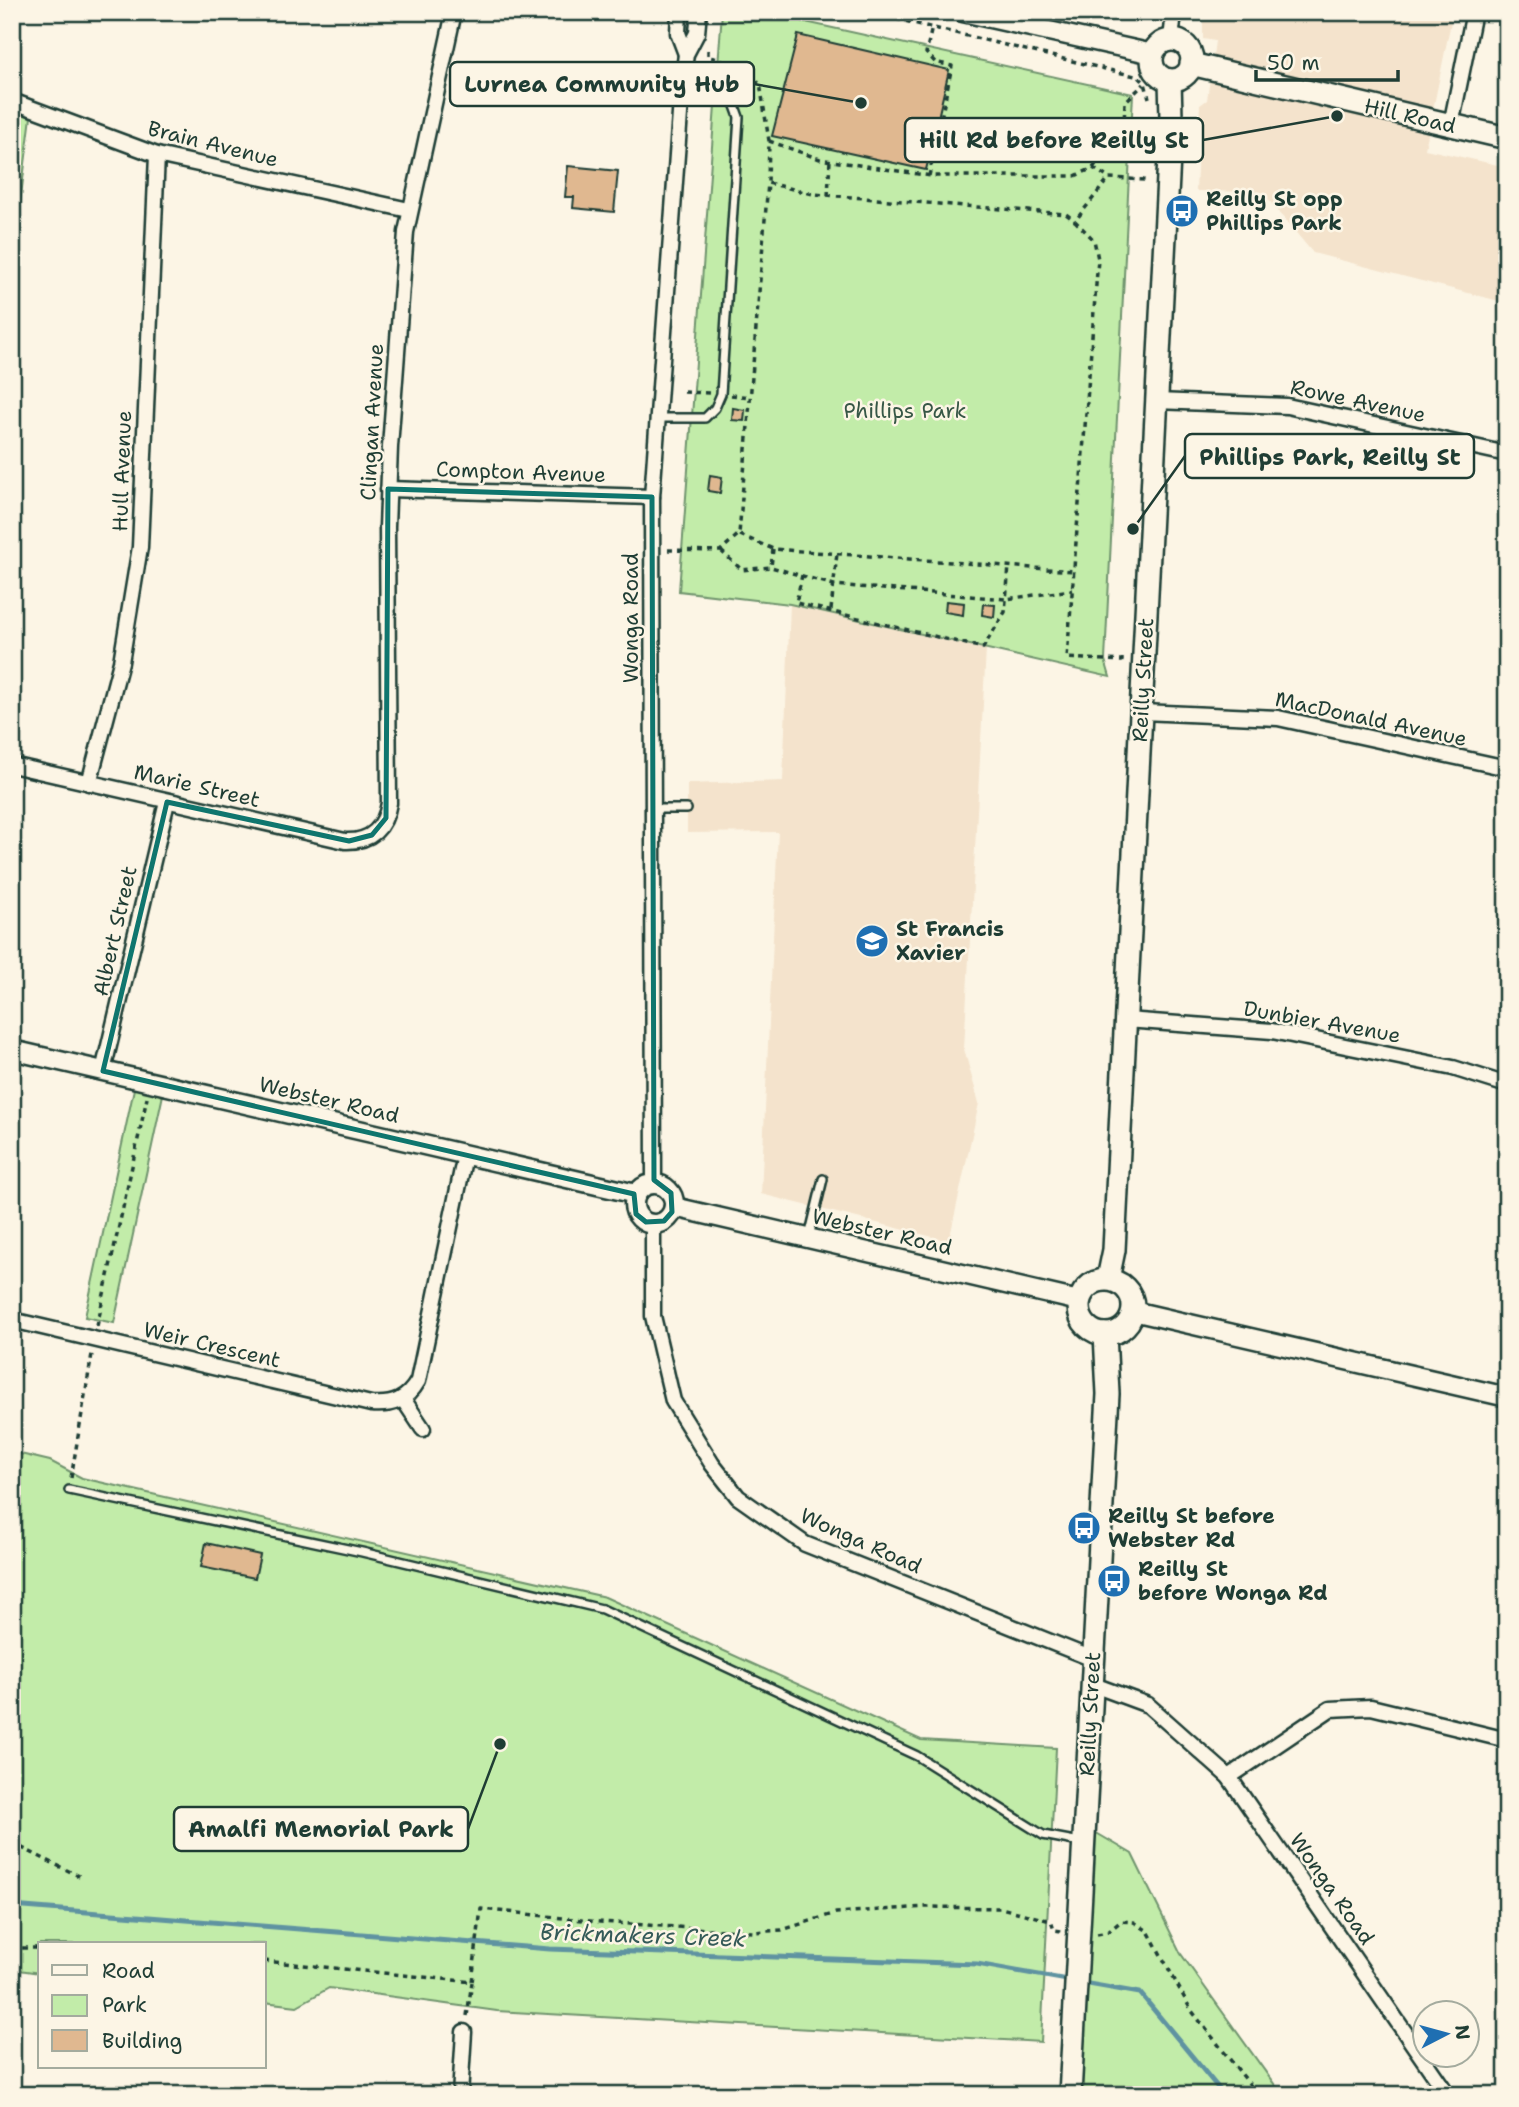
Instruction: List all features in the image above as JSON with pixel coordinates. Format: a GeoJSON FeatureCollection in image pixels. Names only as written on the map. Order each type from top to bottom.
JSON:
{"type":"FeatureCollection","features":[{"type":"Feature","properties":{"kind":"main road"},"geometry":{"type":"LineString","coordinates":[[1171,40],[1185,44],[1189,50],[1191,64],[1184,76],[1170,80],[1154,68],[1153,54],[1159,44],[1171,40]]}},
{"type":"Feature","properties":{"kind":"main road","name":"Hill Road"},"geometry":{"type":"LineString","coordinates":[[1191,64],[1507,138]]}},
{"type":"Feature","properties":{"kind":"main road","name":"Reilly Street"},"geometry":{"type":"LineString","coordinates":[[1108,1279],[1114,1250],[1142,712],[1170,80]]}},
{"type":"Feature","properties":{"kind":"main road"},"geometry":{"type":"LineString","coordinates":[[1108,1279],[1124,1286],[1130,1293],[1133,1311],[1124,1328],[1105,1334],[1096,1332],[1082,1320],[1079,1301],[1090,1285],[1108,1279]]}},
{"type":"Feature","properties":{"kind":"main road","name":"Reilly Street"},"geometry":{"type":"LineString","coordinates":[[1070,2095],[1108,1394],[1105,1334]]}},
{"type":"Feature","properties":{"kind":"street","name":"Clingan Avenue"},"geometry":{"type":"LineString","coordinates":[[372,835],[386,818],[388,803],[388,489],[409,210],[454,12]]}},
{"type":"Feature","properties":{"kind":"street","name":"Wonga Road"},"geometry":{"type":"LineString","coordinates":[[679,12],[678,33],[686,54]]}},
{"type":"Feature","properties":{"kind":"street","name":"Wonga Road"},"geometry":{"type":"LineString","coordinates":[[654,1183],[652,497],[682,86],[686,54],[697,33],[699,12]]}},
{"type":"Feature","properties":{"kind":"street"},"geometry":{"type":"LineString","coordinates":[[964,12],[1153,54]]}},
{"type":"Feature","properties":{"kind":"street"},"geometry":{"type":"LineString","coordinates":[[1171,40],[1174,12]]}},
{"type":"Feature","properties":{"kind":"street"},"geometry":{"type":"LineString","coordinates":[[1451,125],[1474,12]]}},
{"type":"Feature","properties":{"kind":"street","name":"Brain Avenue"},"geometry":{"type":"LineString","coordinates":[[12,101],[157,155],[409,210]]}},
{"type":"Feature","properties":{"kind":"street","name":"Hull Avenue"},"geometry":{"type":"LineString","coordinates":[[89,783],[121,662],[140,548],[157,155]]}},
{"type":"Feature","properties":{"kind":"street","name":"Rowe Avenue"},"geometry":{"type":"LineString","coordinates":[[1156,401],[1287,406],[1507,454]]}},
{"type":"Feature","properties":{"kind":"street","name":"Compton Avenue"},"geometry":{"type":"LineString","coordinates":[[388,489],[652,497]]}},
{"type":"Feature","properties":{"kind":"street","name":"MacDonald Avenue"},"geometry":{"type":"LineString","coordinates":[[1142,712],[1278,718],[1507,768]]}},
{"type":"Feature","properties":{"kind":"street","name":"Marie Street"},"geometry":{"type":"LineString","coordinates":[[12,765],[345,841],[359,841],[372,835]]}},
{"type":"Feature","properties":{"kind":"street","name":"Albert Street"},"geometry":{"type":"LineString","coordinates":[[103,1071],[167,802]]}},
{"type":"Feature","properties":{"kind":"street","name":"Dunbier Avenue"},"geometry":{"type":"LineString","coordinates":[[1126,1020],[1272,1031],[1453,1068],[1507,1085]]}},
{"type":"Feature","properties":{"kind":"street","name":"Webster Road"},"geometry":{"type":"LineString","coordinates":[[12,1050],[636,1194]]}},
{"type":"Feature","properties":{"kind":"street"},"geometry":{"type":"LineString","coordinates":[[423,1429],[402,1399],[414,1388],[420,1371],[465,1155]]}},
{"type":"Feature","properties":{"kind":"street"},"geometry":{"type":"LineString","coordinates":[[654,1183],[667,1188],[674,1207],[664,1221],[653,1224],[636,1214],[636,1194],[643,1186],[654,1183]]}},
{"type":"Feature","properties":{"kind":"street","name":"Webster Road"},"geometry":{"type":"LineString","coordinates":[[674,1207],[1079,1301]]}},
{"type":"Feature","properties":{"kind":"street","name":"Wonga Road"},"geometry":{"type":"LineString","coordinates":[[653,1224],[653,1316],[673,1401],[712,1464],[738,1497],[805,1544],[1093,1659]]}},
{"type":"Feature","properties":{"kind":"street"},"geometry":{"type":"LineString","coordinates":[[1133,1311],[1507,1397]]}},
{"type":"Feature","properties":{"kind":"street","name":"Weir Crescent"},"geometry":{"type":"LineString","coordinates":[[12,1320],[371,1404],[387,1404],[402,1399]]}},
{"type":"Feature","properties":{"kind":"street","name":"Wonga Road"},"geometry":{"type":"LineString","coordinates":[[1091,1684],[1148,1705],[1229,1777],[1448,2095]]}},
{"type":"Feature","properties":{"kind":"street"},"geometry":{"type":"LineString","coordinates":[[1229,1777],[1330,1709],[1371,1707],[1507,1740]]}},
{"type":"Feature","properties":{"kind":"street"},"geometry":{"type":"LineString","coordinates":[[460,2095],[464,2032]]}},
{"type":"Feature","properties":{"kind":"lane"},"geometry":{"type":"LineString","coordinates":[[657,418],[705,418],[715,408],[721,385],[739,117],[731,95],[682,86]]}},
{"type":"Feature","properties":{"kind":"lane"},"geometry":{"type":"LineString","coordinates":[[654,809],[687,808]]}},
{"type":"Feature","properties":{"kind":"lane"},"geometry":{"type":"LineString","coordinates":[[808,1238],[823,1179]]}},
{"type":"Feature","properties":{"kind":"lane"},"geometry":{"type":"LineString","coordinates":[[69,1490],[362,1552],[602,1609],[916,1756],[1043,1835],[1084,1843]]}},
{"type":"Feature","properties":{"kind":"path"},"geometry":{"type":"LineString","coordinates":[[867,12],[1139,77],[1145,83],[1149,105]]}},
{"type":"Feature","properties":{"kind":"path"},"geometry":{"type":"LineString","coordinates":[[929,176],[952,66],[935,62],[926,53],[932,27]]}},
{"type":"Feature","properties":{"kind":"path"},"geometry":{"type":"LineString","coordinates":[[708,57],[727,61],[741,77],[760,83],[769,141],[768,183],[739,534],[720,551]]}},
{"type":"Feature","properties":{"kind":"path"},"geometry":{"type":"LineString","coordinates":[[769,141],[830,160],[929,176],[1076,176],[1093,168],[1124,125],[1125,102],[1145,83]]}},
{"type":"Feature","properties":{"kind":"path"},"geometry":{"type":"LineString","coordinates":[[828,196],[830,160]]}},
{"type":"Feature","properties":{"kind":"path"},"geometry":{"type":"LineString","coordinates":[[1146,194],[1147,167]]}},
{"type":"Feature","properties":{"kind":"path"},"geometry":{"type":"LineString","coordinates":[[1093,168],[1109,178],[1146,180]]}},
{"type":"Feature","properties":{"kind":"path"},"geometry":{"type":"LineString","coordinates":[[1075,221],[1109,178]]}},
{"type":"Feature","properties":{"kind":"path"},"geometry":{"type":"LineString","coordinates":[[768,183],[828,196],[1066,214],[1094,240],[1098,260],[1067,657],[1122,661],[1123,648]]}},
{"type":"Feature","properties":{"kind":"path"},"geometry":{"type":"LineString","coordinates":[[739,534],[773,549],[1074,571]]}},
{"type":"Feature","properties":{"kind":"path"},"geometry":{"type":"LineString","coordinates":[[771,567],[773,549]]}},
{"type":"Feature","properties":{"kind":"path"},"geometry":{"type":"LineString","coordinates":[[652,550],[720,551],[743,570],[771,567],[834,585],[1006,599],[1072,590]]}},
{"type":"Feature","properties":{"kind":"path"},"geometry":{"type":"LineString","coordinates":[[831,611],[837,553]]}},
{"type":"Feature","properties":{"kind":"path"},"geometry":{"type":"LineString","coordinates":[[802,575],[796,603],[983,648],[1005,612],[1009,566]]}},
{"type":"Feature","properties":{"kind":"path"},"geometry":{"type":"LineString","coordinates":[[69,1490],[94,1339],[150,1082]]}},
{"type":"Feature","properties":{"kind":"path"},"geometry":{"type":"LineString","coordinates":[[12,1843],[81,1877]]}},
{"type":"Feature","properties":{"kind":"path"},"geometry":{"type":"LineString","coordinates":[[464,2032],[481,1909],[600,1922],[753,1932],[782,1930],[836,1913],[975,1906],[1001,1908],[1051,1921],[1054,1930]]}},
{"type":"Feature","properties":{"kind":"path"},"geometry":{"type":"LineString","coordinates":[[1094,1935],[1108,1932],[1121,1922],[1134,1922],[1148,1931],[1191,2010],[1258,2095]]}},
{"type":"Feature","properties":{"kind":"path"},"geometry":{"type":"LineString","coordinates":[[12,1948],[38,1948]]}},
{"type":"Feature","properties":{"kind":"path"},"geometry":{"type":"LineString","coordinates":[[266,1961],[472,1982]]}},
{"type":"Feature","properties":{"kind":"highlighted area"},"geometry":{"type":"Polygon","coordinates":[[[388,489],[652,497],[654,1180],[671,1193],[672,1212],[664,1221],[646,1222],[636,1214],[634,1194],[103,1071],[167,802],[349,841],[372,835],[386,818],[388,489]]]}},
{"type":"Feature","properties":{"kind":"shaded area"},"geometry":{"type":"Polygon","coordinates":[[[1203,12],[1453,12],[1425,149],[1507,167],[1507,303],[1313,253],[1262,192],[1196,191],[1200,105],[1207,100],[1215,41],[1203,39],[1203,12]]]}},
{"type":"Feature","properties":{"kind":"shaded area","name":"St Francis Xavier"},"geometry":{"type":"Polygon","coordinates":[[[790,604],[986,649],[964,1049],[979,1103],[949,1241],[761,1194],[778,832],[687,833],[687,784],[783,781],[790,604]]]}},
{"type":"Feature","properties":{"kind":"green space","name":"Phillips Park"},"geometry":{"type":"Polygon","coordinates":[[[722,12],[760,12],[1133,94],[1105,660],[1110,677],[790,604],[679,591],[722,12]]]}},
{"type":"Feature","properties":{"kind":"green space"},"geometry":{"type":"Polygon","coordinates":[[[12,109],[31,117],[12,266],[12,109]]]}},
{"type":"Feature","properties":{"kind":"green space"},"geometry":{"type":"Polygon","coordinates":[[[135,1084],[164,1090],[114,1323],[85,1317],[135,1084]]]}},
{"type":"Feature","properties":{"kind":"green space"},"geometry":{"type":"Polygon","coordinates":[[[12,1452],[50,1461],[82,1478],[605,1597],[921,1740],[1056,1748],[1041,2042],[497,2011],[329,1988],[297,2006],[266,2002],[266,1942],[38,1942],[38,1973],[12,1969],[12,1452]]]}},
{"type":"Feature","properties":{"kind":"green space"},"geometry":{"type":"Polygon","coordinates":[[[1093,1831],[1132,1854],[1181,1954],[1282,2095],[1140,2095],[1077,2089],[1093,1831]]]}},
{"type":"Feature","properties":{"kind":"building"},"geometry":{"type":"Polygon","coordinates":[[[798,35],[949,70],[926,170],[772,136],[798,35]]]}},
{"type":"Feature","properties":{"kind":"building"},"geometry":{"type":"Polygon","coordinates":[[[568,166],[618,171],[614,212],[573,208],[574,197],[565,197],[568,166]]]}},
{"type":"Feature","properties":{"kind":"building"},"geometry":{"type":"Polygon","coordinates":[[[733,408],[745,410],[744,421],[732,420],[733,408]]]}},
{"type":"Feature","properties":{"kind":"building"},"geometry":{"type":"Polygon","coordinates":[[[710,475],[722,477],[720,493],[708,491],[710,475]]]}},
{"type":"Feature","properties":{"kind":"building"},"geometry":{"type":"Polygon","coordinates":[[[946,601],[964,603],[963,615],[945,612],[946,601]]]}},
{"type":"Feature","properties":{"kind":"building"},"geometry":{"type":"Polygon","coordinates":[[[983,604],[995,605],[994,617],[982,615],[983,604]]]}},
{"type":"Feature","properties":{"kind":"building"},"geometry":{"type":"Polygon","coordinates":[[[206,1543],[260,1555],[255,1578],[201,1567],[206,1543]]]}},
{"type":"Feature","properties":{"kind":"waterway","name":"Brickmakers Creek"},"geometry":{"type":"LineString","coordinates":[[12,1906],[550,1949],[977,1964],[1073,1981]]}},
{"type":"Feature","properties":{"kind":"waterway","name":"Brickmakers Creek"},"geometry":{"type":"LineString","coordinates":[[1083,1983],[1140,1993],[1224,2095]]}},
{"type":"Feature","properties":{"kind":"place","name":"Lurnea Community Hub"},"geometry":{"type":"Point","coordinates":[861,103]}},
{"type":"Feature","properties":{"kind":"place","name":"Hill Rd before Reilly St"},"geometry":{"type":"Point","coordinates":[1337,116]}},
{"type":"Feature","properties":{"kind":"place","name":"Reilly St opp Phillips Park"},"geometry":{"type":"Point","coordinates":[1182,211]}},
{"type":"Feature","properties":{"kind":"place","name":"Phillips Park, Reilly St"},"geometry":{"type":"Point","coordinates":[1133,529]}},
{"type":"Feature","properties":{"kind":"place","name":"St Francis Xavier"},"geometry":{"type":"Point","coordinates":[872,941]}},
{"type":"Feature","properties":{"kind":"place","name":"Reilly St before Webster Rd"},"geometry":{"type":"Point","coordinates":[1084,1528]}},
{"type":"Feature","properties":{"kind":"place","name":"Reilly St before Wonga Rd"},"geometry":{"type":"Point","coordinates":[1114,1581]}},
{"type":"Feature","properties":{"kind":"place","name":"Amalfi Memorial Park"},"geometry":{"type":"Point","coordinates":[500,1744]}}]}
